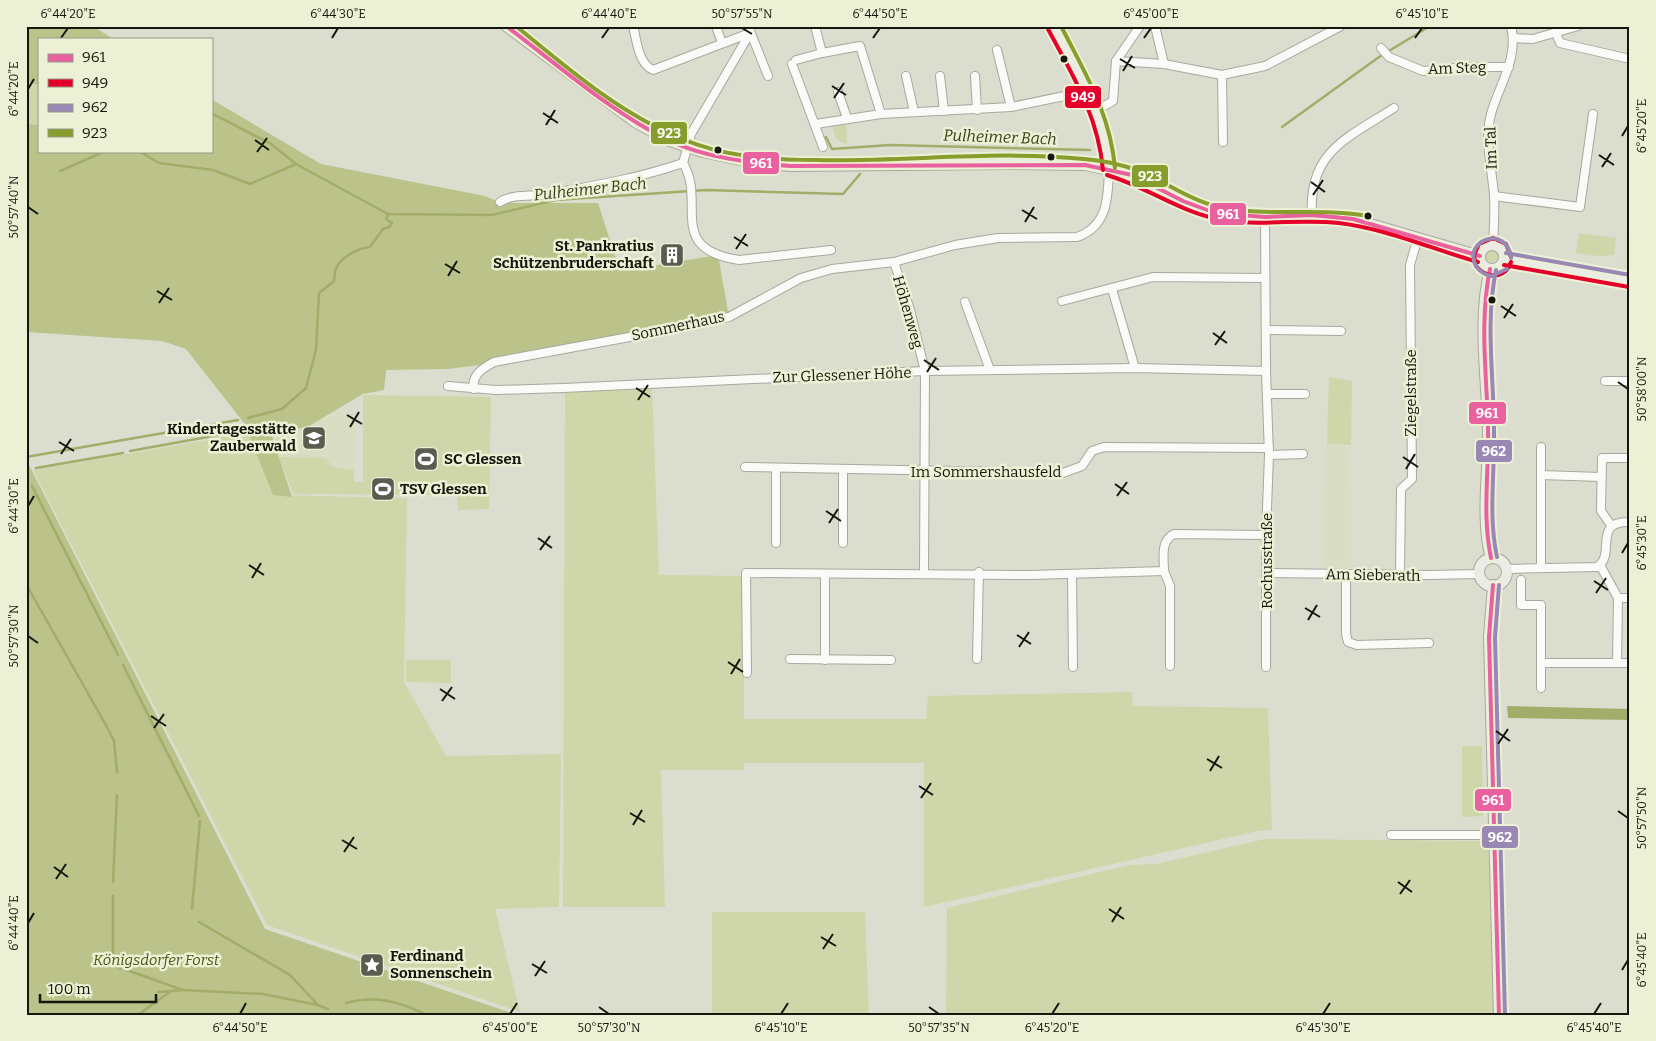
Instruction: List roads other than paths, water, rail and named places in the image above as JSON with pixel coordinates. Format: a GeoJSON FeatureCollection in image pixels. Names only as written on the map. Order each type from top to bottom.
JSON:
{"type":"FeatureCollection","features":[{"type":"Feature","properties":{"kind":"main road"},"geometry":{"type":"LineString","coordinates":[[506,26],[636,122],[687,148],[754,164],[791,166],[1050,164],[1109,170],[1132,175],[1183,200],[1215,212],[1265,217],[1312,215],[1353,219],[1480,256]]}},
{"type":"Feature","properties":{"kind":"main road"},"geometry":{"type":"LineString","coordinates":[[1054,26],[1089,91],[1097,110],[1107,148],[1109,170]]}},
{"type":"Feature","properties":{"kind":"main road"},"geometry":{"type":"LineString","coordinates":[[1493,244],[1501,248],[1505,260],[1498,268],[1490,269],[1481,263],[1480,256],[1483,249],[1493,244]]}},
{"type":"Feature","properties":{"kind":"main road"},"geometry":{"type":"LineString","coordinates":[[1505,260],[1630,281]]}},
{"type":"Feature","properties":{"kind":"main road"},"geometry":{"type":"LineString","coordinates":[[1490,269],[1485,294],[1484,323],[1488,430],[1487,517],[1491,558]]}},
{"type":"Feature","properties":{"kind":"main road"},"geometry":{"type":"LineString","coordinates":[[1491,558],[1503,562],[1507,569],[1504,581],[1493,586],[1485,583],[1479,574],[1481,565],[1491,558]]}},
{"type":"Feature","properties":{"kind":"main road"},"geometry":{"type":"LineString","coordinates":[[1493,586],[1489,637],[1492,834],[1498,1015]]}},
{"type":"Feature","properties":{"kind":"street"},"geometry":{"type":"LineString","coordinates":[[633,26],[643,61],[646,67],[653,70],[722,43],[749,29]]}},
{"type":"Feature","properties":{"kind":"street"},"geometry":{"type":"LineString","coordinates":[[716,26],[722,43]]}},
{"type":"Feature","properties":{"kind":"street"},"geometry":{"type":"LineString","coordinates":[[816,26],[822,53]]}},
{"type":"Feature","properties":{"kind":"street"},"geometry":{"type":"LineString","coordinates":[[1097,110],[1113,101],[1116,62],[1140,26]]}},
{"type":"Feature","properties":{"kind":"street"},"geometry":{"type":"LineString","coordinates":[[1155,26],[1164,64]]}},
{"type":"Feature","properties":{"kind":"street"},"geometry":{"type":"LineString","coordinates":[[1116,62],[1164,64],[1222,75],[1266,66],[1341,26]]}},
{"type":"Feature","properties":{"kind":"street","name":"Im Tal"},"geometry":{"type":"LineString","coordinates":[[1493,244],[1494,196],[1488,132],[1496,98],[1509,67],[1514,38],[1511,26]]}},
{"type":"Feature","properties":{"kind":"street"},"geometry":{"type":"LineString","coordinates":[[1514,38],[1533,39],[1578,26]]}},
{"type":"Feature","properties":{"kind":"street"},"geometry":{"type":"LineString","coordinates":[[749,29],[691,134],[682,163],[688,175],[693,228],[699,242],[712,253],[739,260],[831,250]]}},
{"type":"Feature","properties":{"kind":"street"},"geometry":{"type":"LineString","coordinates":[[749,29],[768,76]]}},
{"type":"Feature","properties":{"kind":"street"},"geometry":{"type":"LineString","coordinates":[[1556,33],[1560,43],[1630,59]]}},
{"type":"Feature","properties":{"kind":"street"},"geometry":{"type":"LineString","coordinates":[[823,147],[794,62],[822,53],[860,46],[881,114]]}},
{"type":"Feature","properties":{"kind":"street","name":"Am Steg"},"geometry":{"type":"LineString","coordinates":[[1381,48],[1389,57],[1423,71],[1466,67],[1509,67]]}},
{"type":"Feature","properties":{"kind":"street"},"geometry":{"type":"LineString","coordinates":[[997,50],[1011,107]]}},
{"type":"Feature","properties":{"kind":"street"},"geometry":{"type":"LineString","coordinates":[[1222,75],[1223,142]]}},
{"type":"Feature","properties":{"kind":"street"},"geometry":{"type":"LineString","coordinates":[[906,76],[914,112]]}},
{"type":"Feature","properties":{"kind":"street"},"geometry":{"type":"LineString","coordinates":[[940,76],[944,111]]}},
{"type":"Feature","properties":{"kind":"street"},"geometry":{"type":"LineString","coordinates":[[974,76],[977,110]]}},
{"type":"Feature","properties":{"kind":"street"},"geometry":{"type":"LineString","coordinates":[[816,124],[881,114],[1011,107],[1089,91]]}},
{"type":"Feature","properties":{"kind":"street"},"geometry":{"type":"LineString","coordinates":[[838,92],[847,118]]}},
{"type":"Feature","properties":{"kind":"street"},"geometry":{"type":"LineString","coordinates":[[1312,215],[1314,177],[1323,160],[1346,139],[1394,108]]}},
{"type":"Feature","properties":{"kind":"street"},"geometry":{"type":"LineString","coordinates":[[1494,196],[1580,207],[1593,114]]}},
{"type":"Feature","properties":{"kind":"street"},"geometry":{"type":"LineString","coordinates":[[500,202],[510,196],[538,196],[601,184],[682,163]]}},
{"type":"Feature","properties":{"kind":"street","name":"Sommerhaus"},"geometry":{"type":"LineString","coordinates":[[474,389],[474,380],[483,367],[505,358],[707,322],[729,316],[801,278],[832,269],[894,262],[955,245],[998,238],[1076,237],[1089,232],[1097,226],[1104,212],[1109,170]]}},
{"type":"Feature","properties":{"kind":"street","name":"Rochusstraße"},"geometry":{"type":"LineString","coordinates":[[1265,217],[1266,371],[1269,452],[1266,535],[1266,667]]}},
{"type":"Feature","properties":{"kind":"street","name":"Ziegelstraße"},"geometry":{"type":"LineString","coordinates":[[1400,574],[1401,489],[1412,479],[1410,265],[1418,237]]}},
{"type":"Feature","properties":{"kind":"street","name":"Höhenweg"},"geometry":{"type":"LineString","coordinates":[[894,262],[910,310],[925,372],[923,472],[924,573]]}},
{"type":"Feature","properties":{"kind":"street"},"geometry":{"type":"LineString","coordinates":[[1062,301],[1153,277],[1265,278]]}},
{"type":"Feature","properties":{"kind":"street"},"geometry":{"type":"LineString","coordinates":[[1112,289],[1135,368]]}},
{"type":"Feature","properties":{"kind":"street"},"geometry":{"type":"LineString","coordinates":[[964,302],[990,370]]}},
{"type":"Feature","properties":{"kind":"street"},"geometry":{"type":"LineString","coordinates":[[1266,330],[1341,331]]}},
{"type":"Feature","properties":{"kind":"street","name":"Zur Glessener Höhe"},"geometry":{"type":"LineString","coordinates":[[448,386],[474,389],[563,388],[990,370],[1135,368],[1266,371]]}},
{"type":"Feature","properties":{"kind":"street"},"geometry":{"type":"LineString","coordinates":[[1605,381],[1630,381]]}},
{"type":"Feature","properties":{"kind":"street"},"geometry":{"type":"LineString","coordinates":[[1267,394],[1305,394]]}},
{"type":"Feature","properties":{"kind":"street","name":"Im Sommershausfeld"},"geometry":{"type":"LineString","coordinates":[[745,467],[843,471],[1063,473],[1082,466],[1092,451],[1104,447],[1269,452]]}},
{"type":"Feature","properties":{"kind":"street"},"geometry":{"type":"LineString","coordinates":[[1541,447],[1541,567]]}},
{"type":"Feature","properties":{"kind":"street"},"geometry":{"type":"LineString","coordinates":[[1269,452],[1303,454]]}},
{"type":"Feature","properties":{"kind":"street"},"geometry":{"type":"LineString","coordinates":[[1611,525],[1601,511],[1602,458],[1630,458]]}},
{"type":"Feature","properties":{"kind":"street"},"geometry":{"type":"LineString","coordinates":[[776,469],[776,543]]}},
{"type":"Feature","properties":{"kind":"street"},"geometry":{"type":"LineString","coordinates":[[843,471],[843,543]]}},
{"type":"Feature","properties":{"kind":"street"},"geometry":{"type":"LineString","coordinates":[[1541,475],[1601,477]]}},
{"type":"Feature","properties":{"kind":"street"},"geometry":{"type":"LineString","coordinates":[[1611,525],[1620,522],[1630,522]]}},
{"type":"Feature","properties":{"kind":"street"},"geometry":{"type":"LineString","coordinates":[[1611,525],[1600,565],[1618,598],[1617,663]]}},
{"type":"Feature","properties":{"kind":"street"},"geometry":{"type":"LineString","coordinates":[[1170,666],[1170,586],[1164,571],[1164,544],[1168,536],[1174,534],[1266,535]]}},
{"type":"Feature","properties":{"kind":"street"},"geometry":{"type":"LineString","coordinates":[[1507,569],[1541,567],[1593,568],[1600,565]]}},
{"type":"Feature","properties":{"kind":"street"},"geometry":{"type":"LineString","coordinates":[[747,673],[746,573],[979,572],[1072,574],[1164,571]]}},
{"type":"Feature","properties":{"kind":"street"},"geometry":{"type":"LineString","coordinates":[[978,659],[979,572]]}},
{"type":"Feature","properties":{"kind":"street","name":"Am Sieberath"},"geometry":{"type":"LineString","coordinates":[[1267,573],[1479,574]]}},
{"type":"Feature","properties":{"kind":"street"},"geometry":{"type":"LineString","coordinates":[[825,574],[825,660]]}},
{"type":"Feature","properties":{"kind":"street"},"geometry":{"type":"LineString","coordinates":[[1072,574],[1073,667]]}},
{"type":"Feature","properties":{"kind":"street"},"geometry":{"type":"LineString","coordinates":[[1346,574],[1346,634],[1348,642],[1356,645],[1429,644]]}},
{"type":"Feature","properties":{"kind":"street"},"geometry":{"type":"LineString","coordinates":[[1521,580],[1521,605],[1541,605],[1541,688]]}},
{"type":"Feature","properties":{"kind":"street"},"geometry":{"type":"LineString","coordinates":[[1618,598],[1630,598]]}},
{"type":"Feature","properties":{"kind":"street"},"geometry":{"type":"LineString","coordinates":[[790,659],[891,660]]}},
{"type":"Feature","properties":{"kind":"street"},"geometry":{"type":"LineString","coordinates":[[1541,663],[1630,663]]}},
{"type":"Feature","properties":{"kind":"street"},"geometry":{"type":"LineString","coordinates":[[1391,834],[1492,834]]}},
{"type":"Feature","properties":{"kind":"waterway","name":"Pulheimer Bach"},"geometry":{"type":"LineString","coordinates":[[1282,127],[1379,57],[1430,26]]}},
{"type":"Feature","properties":{"kind":"waterway","name":"Pulheimer Bach"},"geometry":{"type":"LineString","coordinates":[[212,114],[271,144],[296,164],[388,214],[492,215],[555,200],[706,190],[843,194],[860,174]]}},
{"type":"Feature","properties":{"kind":"waterway","name":"Pulheimer Bach"},"geometry":{"type":"LineString","coordinates":[[826,137],[832,149],[890,145],[1090,150]]}},
{"type":"Feature","properties":{"kind":"waterway","name":"Pulheimer Bach"},"geometry":{"type":"LineString","coordinates":[[60,171],[104,152]]}},
{"type":"Feature","properties":{"kind":"waterway","name":"Pulheimer Bach"},"geometry":{"type":"LineString","coordinates":[[141,152],[159,163],[213,170],[250,184],[296,164]]}},
{"type":"Feature","properties":{"kind":"waterway"},"geometry":{"type":"LineString","coordinates":[[248,418],[282,409],[306,388],[316,350],[319,293],[334,281],[335,270],[341,261],[355,251],[370,247],[383,229],[389,227],[392,223],[386,219],[388,214]]}},
{"type":"Feature","properties":{"kind":"waterway"},"geometry":{"type":"LineString","coordinates":[[26,457],[238,420]]}},
{"type":"Feature","properties":{"kind":"waterway"},"geometry":{"type":"LineString","coordinates":[[130,451],[246,430]]}},
{"type":"Feature","properties":{"kind":"waterway"},"geometry":{"type":"LineString","coordinates":[[36,468],[123,453]]}},
{"type":"Feature","properties":{"kind":"waterway"},"geometry":{"type":"LineString","coordinates":[[32,486],[118,655]]}},
{"type":"Feature","properties":{"kind":"waterway"},"geometry":{"type":"LineString","coordinates":[[26,584],[114,741],[117,772]]}},
{"type":"Feature","properties":{"kind":"waterway"},"geometry":{"type":"LineString","coordinates":[[123,665],[199,816]]}},
{"type":"Feature","properties":{"kind":"waterway"},"geometry":{"type":"LineString","coordinates":[[113,882],[117,795]]}},
{"type":"Feature","properties":{"kind":"waterway"},"geometry":{"type":"LineString","coordinates":[[192,909],[200,821]]}},
{"type":"Feature","properties":{"kind":"waterway"},"geometry":{"type":"LineString","coordinates":[[113,896],[113,959],[118,967],[183,990],[263,994],[318,1005]]}},
{"type":"Feature","properties":{"kind":"waterway"},"geometry":{"type":"LineString","coordinates":[[199,922],[290,975],[318,1005],[328,1009]]}},
{"type":"Feature","properties":{"kind":"waterway"},"geometry":{"type":"LineString","coordinates":[[158,992],[182,990]]}},
{"type":"Feature","properties":{"kind":"waterway"},"geometry":{"type":"LineString","coordinates":[[138,1015],[171,991]]}},
{"type":"Feature","properties":{"kind":"waterway"},"geometry":{"type":"LineString","coordinates":[[346,1003],[367,1000],[387,1001],[406,1006],[427,1015]]}},
{"type":"Feature","properties":{"kind":"waterway"},"geometry":{"type":"LineString","coordinates":[[449,1015],[456,1015]]}},
{"type":"Feature","properties":{"kind":"place","name":"St. Pankratius Schützenbruderschaft"},"geometry":{"type":"Point","coordinates":[672,255]}},
{"type":"Feature","properties":{"kind":"place","name":"Kindertagesstätte Zauberwald"},"geometry":{"type":"Point","coordinates":[314,438]}},
{"type":"Feature","properties":{"kind":"place","name":"SC Glessen"},"geometry":{"type":"Point","coordinates":[426,459]}},
{"type":"Feature","properties":{"kind":"place","name":"TSV Glessen"},"geometry":{"type":"Point","coordinates":[383,489]}},
{"type":"Feature","properties":{"kind":"place","name":"Ferdinand Sonnenschein"},"geometry":{"type":"Point","coordinates":[372,965]}},
{"type":"Feature","properties":{"kind":"park label","name":"Königsdorfer Forst"},"geometry":{"type":"Point","coordinates":[156,960]}}]}
